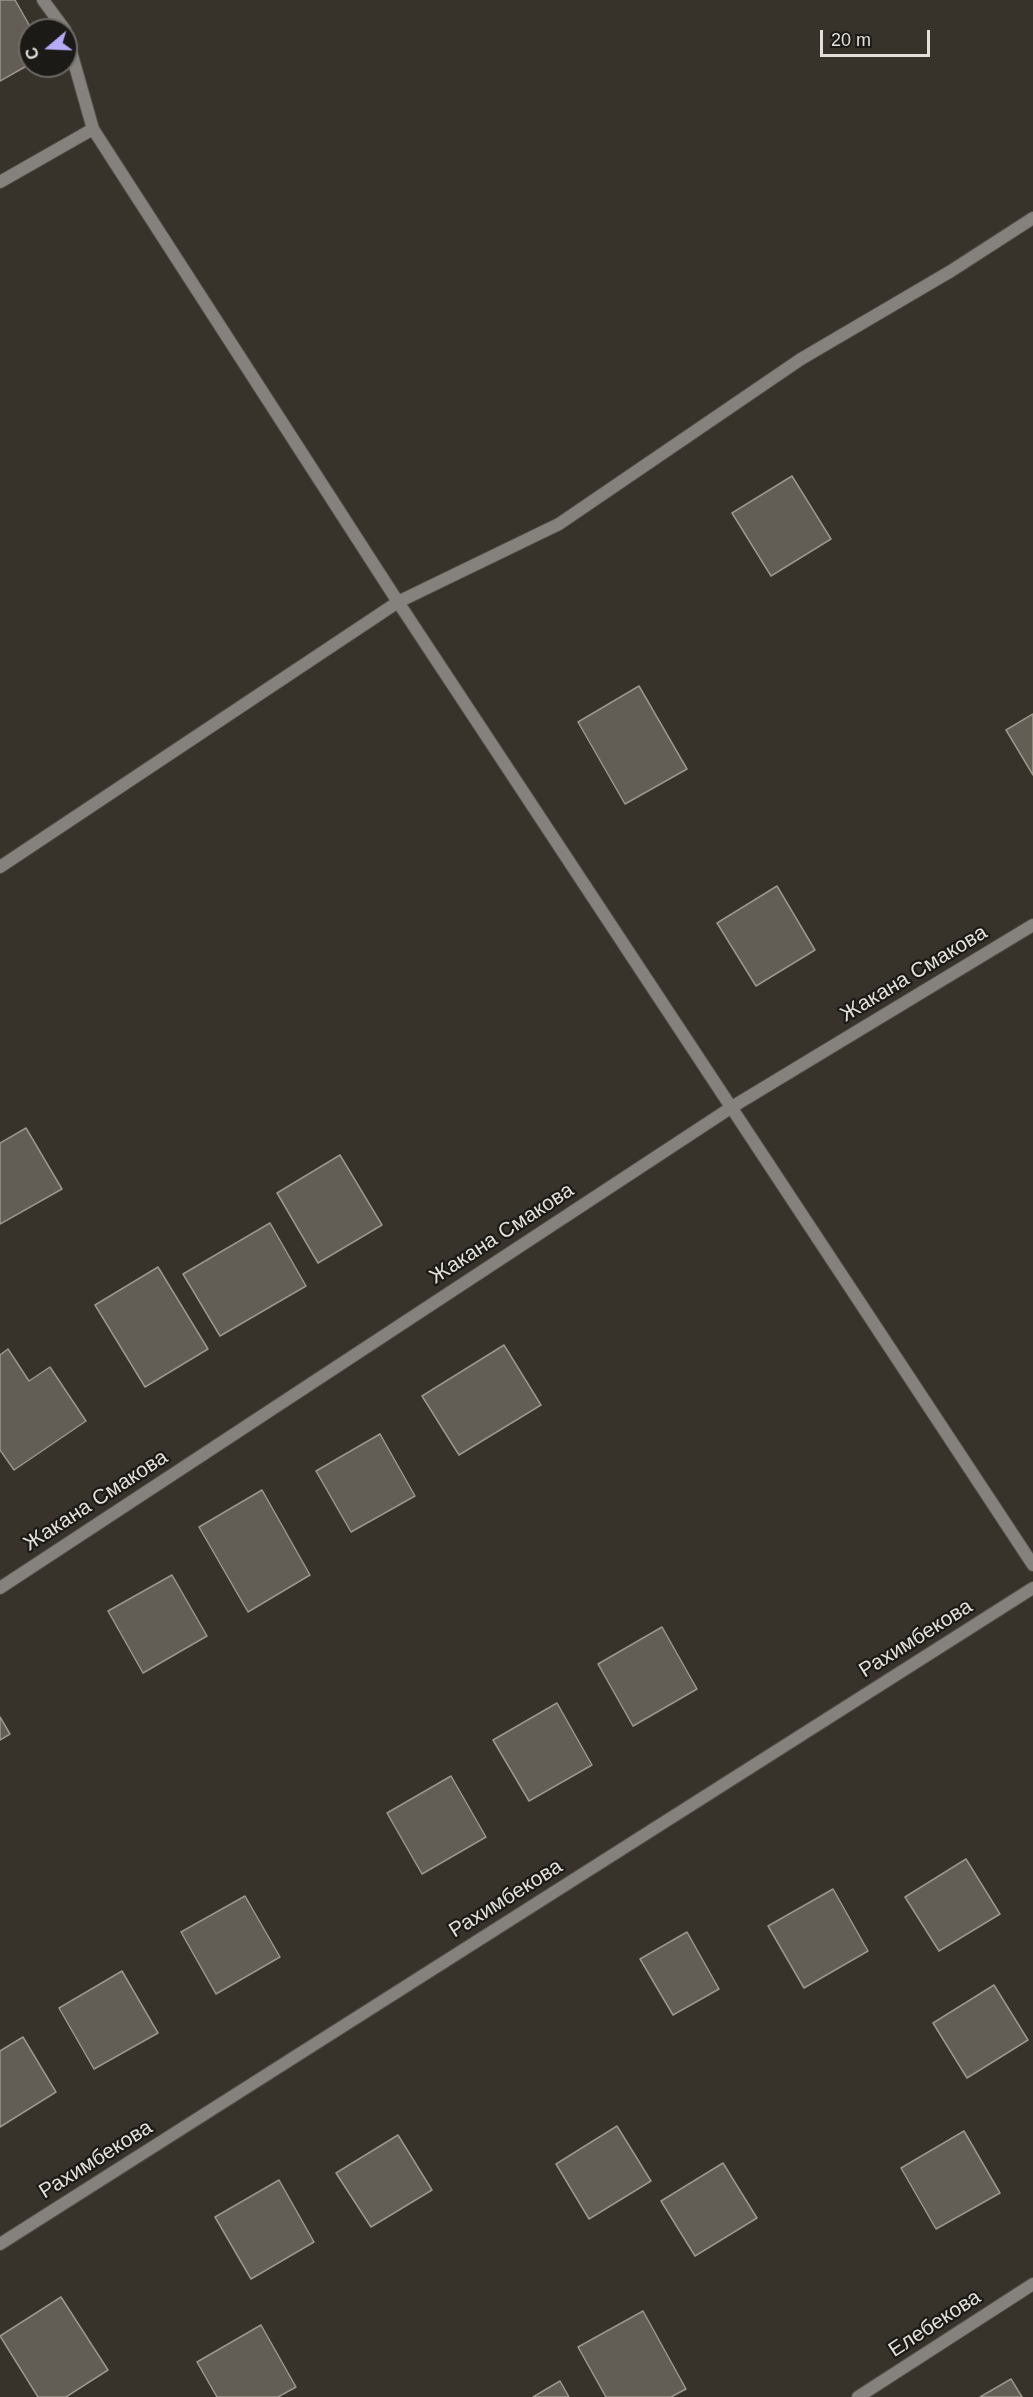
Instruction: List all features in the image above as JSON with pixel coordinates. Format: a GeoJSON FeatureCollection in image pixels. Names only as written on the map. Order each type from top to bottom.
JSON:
{"type":"FeatureCollection","features":[{"type":"Feature","properties":{"kind":"street"},"geometry":{"type":"LineString","coordinates":[[43,0],[55,18]]}},
{"type":"Feature","properties":{"kind":"street"},"geometry":{"type":"LineString","coordinates":[[78,77],[93,129],[398,602],[1033,1565]]}},
{"type":"Feature","properties":{"kind":"street"},"geometry":{"type":"LineString","coordinates":[[0,183],[93,129]]}},
{"type":"Feature","properties":{"kind":"street"},"geometry":{"type":"LineString","coordinates":[[0,867],[398,602],[559,524],[801,359],[951,271],[1033,218]]}},
{"type":"Feature","properties":{"kind":"street","name":"Жакана Смакова"},"geometry":{"type":"LineString","coordinates":[[0,1588],[732,1107],[1033,925]]}},
{"type":"Feature","properties":{"kind":"street","name":"Рахимбекова"},"geometry":{"type":"LineString","coordinates":[[0,2244],[1033,1588]]}},
{"type":"Feature","properties":{"kind":"street","name":"Елебекова"},"geometry":{"type":"LineString","coordinates":[[858,2397],[1033,2284]]}},
{"type":"Feature","properties":{"kind":"building"},"geometry":{"type":"Polygon","coordinates":[[[0,0],[15,0],[25,18],[18,18],[18,71],[0,81],[0,0]]]}},
{"type":"Feature","properties":{"kind":"building"},"geometry":{"type":"Polygon","coordinates":[[[792,476],[831,539],[771,576],[732,513],[792,476]]]}},
{"type":"Feature","properties":{"kind":"building"},"geometry":{"type":"Polygon","coordinates":[[[639,686],[687,769],[625,804],[578,722],[639,686]]]}},
{"type":"Feature","properties":{"kind":"building"},"geometry":{"type":"Polygon","coordinates":[[[1033,714],[1033,775],[1006,730],[1033,714]]]}},
{"type":"Feature","properties":{"kind":"building"},"geometry":{"type":"Polygon","coordinates":[[[777,886],[815,950],[756,986],[717,923],[777,886]]]}},
{"type":"Feature","properties":{"kind":"building"},"geometry":{"type":"Polygon","coordinates":[[[26,1128],[62,1189],[0,1224],[0,1143],[26,1128]]]}},
{"type":"Feature","properties":{"kind":"building"},"geometry":{"type":"Polygon","coordinates":[[[340,1155],[382,1225],[318,1263],[277,1193],[340,1155]]]}},
{"type":"Feature","properties":{"kind":"building"},"geometry":{"type":"Polygon","coordinates":[[[270,1223],[306,1286],[220,1336],[183,1274],[270,1223]]]}},
{"type":"Feature","properties":{"kind":"building"},"geometry":{"type":"Polygon","coordinates":[[[158,1267],[208,1349],[145,1387],[95,1305],[158,1267]]]}},
{"type":"Feature","properties":{"kind":"building"},"geometry":{"type":"Polygon","coordinates":[[[504,1345],[541,1405],[459,1455],[422,1396],[504,1345]]]}},
{"type":"Feature","properties":{"kind":"building"},"geometry":{"type":"Polygon","coordinates":[[[8,1349],[29,1381],[50,1367],[86,1421],[14,1470],[0,1450],[0,1355],[8,1349]]]}},
{"type":"Feature","properties":{"kind":"building"},"geometry":{"type":"Polygon","coordinates":[[[380,1434],[415,1496],[351,1532],[316,1471],[380,1434]]]}},
{"type":"Feature","properties":{"kind":"building"},"geometry":{"type":"Polygon","coordinates":[[[262,1490],[310,1575],[248,1612],[199,1527],[262,1490]]]}},
{"type":"Feature","properties":{"kind":"building"},"geometry":{"type":"Polygon","coordinates":[[[172,1575],[207,1636],[143,1673],[108,1611],[172,1575]]]}},
{"type":"Feature","properties":{"kind":"building"},"geometry":{"type":"Polygon","coordinates":[[[662,1627],[697,1689],[633,1726],[598,1664],[662,1627]]]}},
{"type":"Feature","properties":{"kind":"building"},"geometry":{"type":"Polygon","coordinates":[[[557,1703],[592,1765],[529,1801],[493,1740],[557,1703]]]}},
{"type":"Feature","properties":{"kind":"building"},"geometry":{"type":"Polygon","coordinates":[[[0,1717],[10,1734],[0,1740],[0,1717]]]}},
{"type":"Feature","properties":{"kind":"building"},"geometry":{"type":"Polygon","coordinates":[[[451,1776],[486,1837],[422,1874],[387,1813],[451,1776]]]}},
{"type":"Feature","properties":{"kind":"building"},"geometry":{"type":"Polygon","coordinates":[[[966,1859],[1000,1914],[939,1951],[905,1897],[966,1859]]]}},
{"type":"Feature","properties":{"kind":"building"},"geometry":{"type":"Polygon","coordinates":[[[833,1889],[868,1951],[804,1988],[768,1926],[833,1889]]]}},
{"type":"Feature","properties":{"kind":"building"},"geometry":{"type":"Polygon","coordinates":[[[245,1896],[280,1957],[216,1994],[181,1932],[245,1896]]]}},
{"type":"Feature","properties":{"kind":"building"},"geometry":{"type":"Polygon","coordinates":[[[687,1932],[719,1989],[673,2015],[640,1959],[687,1932]]]}},
{"type":"Feature","properties":{"kind":"building"},"geometry":{"type":"Polygon","coordinates":[[[122,1971],[158,2033],[94,2069],[59,2008],[122,1971]]]}},
{"type":"Feature","properties":{"kind":"building"},"geometry":{"type":"Polygon","coordinates":[[[994,1985],[1028,2040],[967,2078],[933,2023],[994,1985]]]}},
{"type":"Feature","properties":{"kind":"building"},"geometry":{"type":"Polygon","coordinates":[[[23,2037],[56,2092],[0,2127],[0,2051],[23,2037]]]}},
{"type":"Feature","properties":{"kind":"building"},"geometry":{"type":"Polygon","coordinates":[[[617,2126],[651,2181],[589,2219],[556,2164],[617,2126]]]}},
{"type":"Feature","properties":{"kind":"building"},"geometry":{"type":"Polygon","coordinates":[[[964,2131],[1000,2193],[936,2229],[901,2168],[964,2131]]]}},
{"type":"Feature","properties":{"kind":"building"},"geometry":{"type":"Polygon","coordinates":[[[398,2135],[432,2190],[371,2227],[336,2173],[398,2135]]]}},
{"type":"Feature","properties":{"kind":"building"},"geometry":{"type":"Polygon","coordinates":[[[723,2163],[757,2218],[695,2256],[661,2201],[723,2163]]]}},
{"type":"Feature","properties":{"kind":"building"},"geometry":{"type":"Polygon","coordinates":[[[279,2180],[314,2242],[251,2279],[215,2217],[279,2180]]]}},
{"type":"Feature","properties":{"kind":"building"},"geometry":{"type":"Polygon","coordinates":[[[61,2297],[108,2370],[66,2397],[38,2397],[0,2336],[61,2297]]]}},
{"type":"Feature","properties":{"kind":"building"},"geometry":{"type":"Polygon","coordinates":[[[643,2311],[686,2389],[671,2397],[606,2397],[578,2347],[643,2311]]]}},
{"type":"Feature","properties":{"kind":"building"},"geometry":{"type":"Polygon","coordinates":[[[261,2325],[296,2387],[278,2397],[217,2397],[197,2362],[261,2325]]]}},
{"type":"Feature","properties":{"kind":"building"},"geometry":{"type":"Polygon","coordinates":[[[1011,2379],[1022,2397],[980,2397],[1011,2379]]]}},
{"type":"Feature","properties":{"kind":"building"},"geometry":{"type":"Polygon","coordinates":[[[560,2381],[569,2397],[533,2397],[560,2381]]]}}]}
